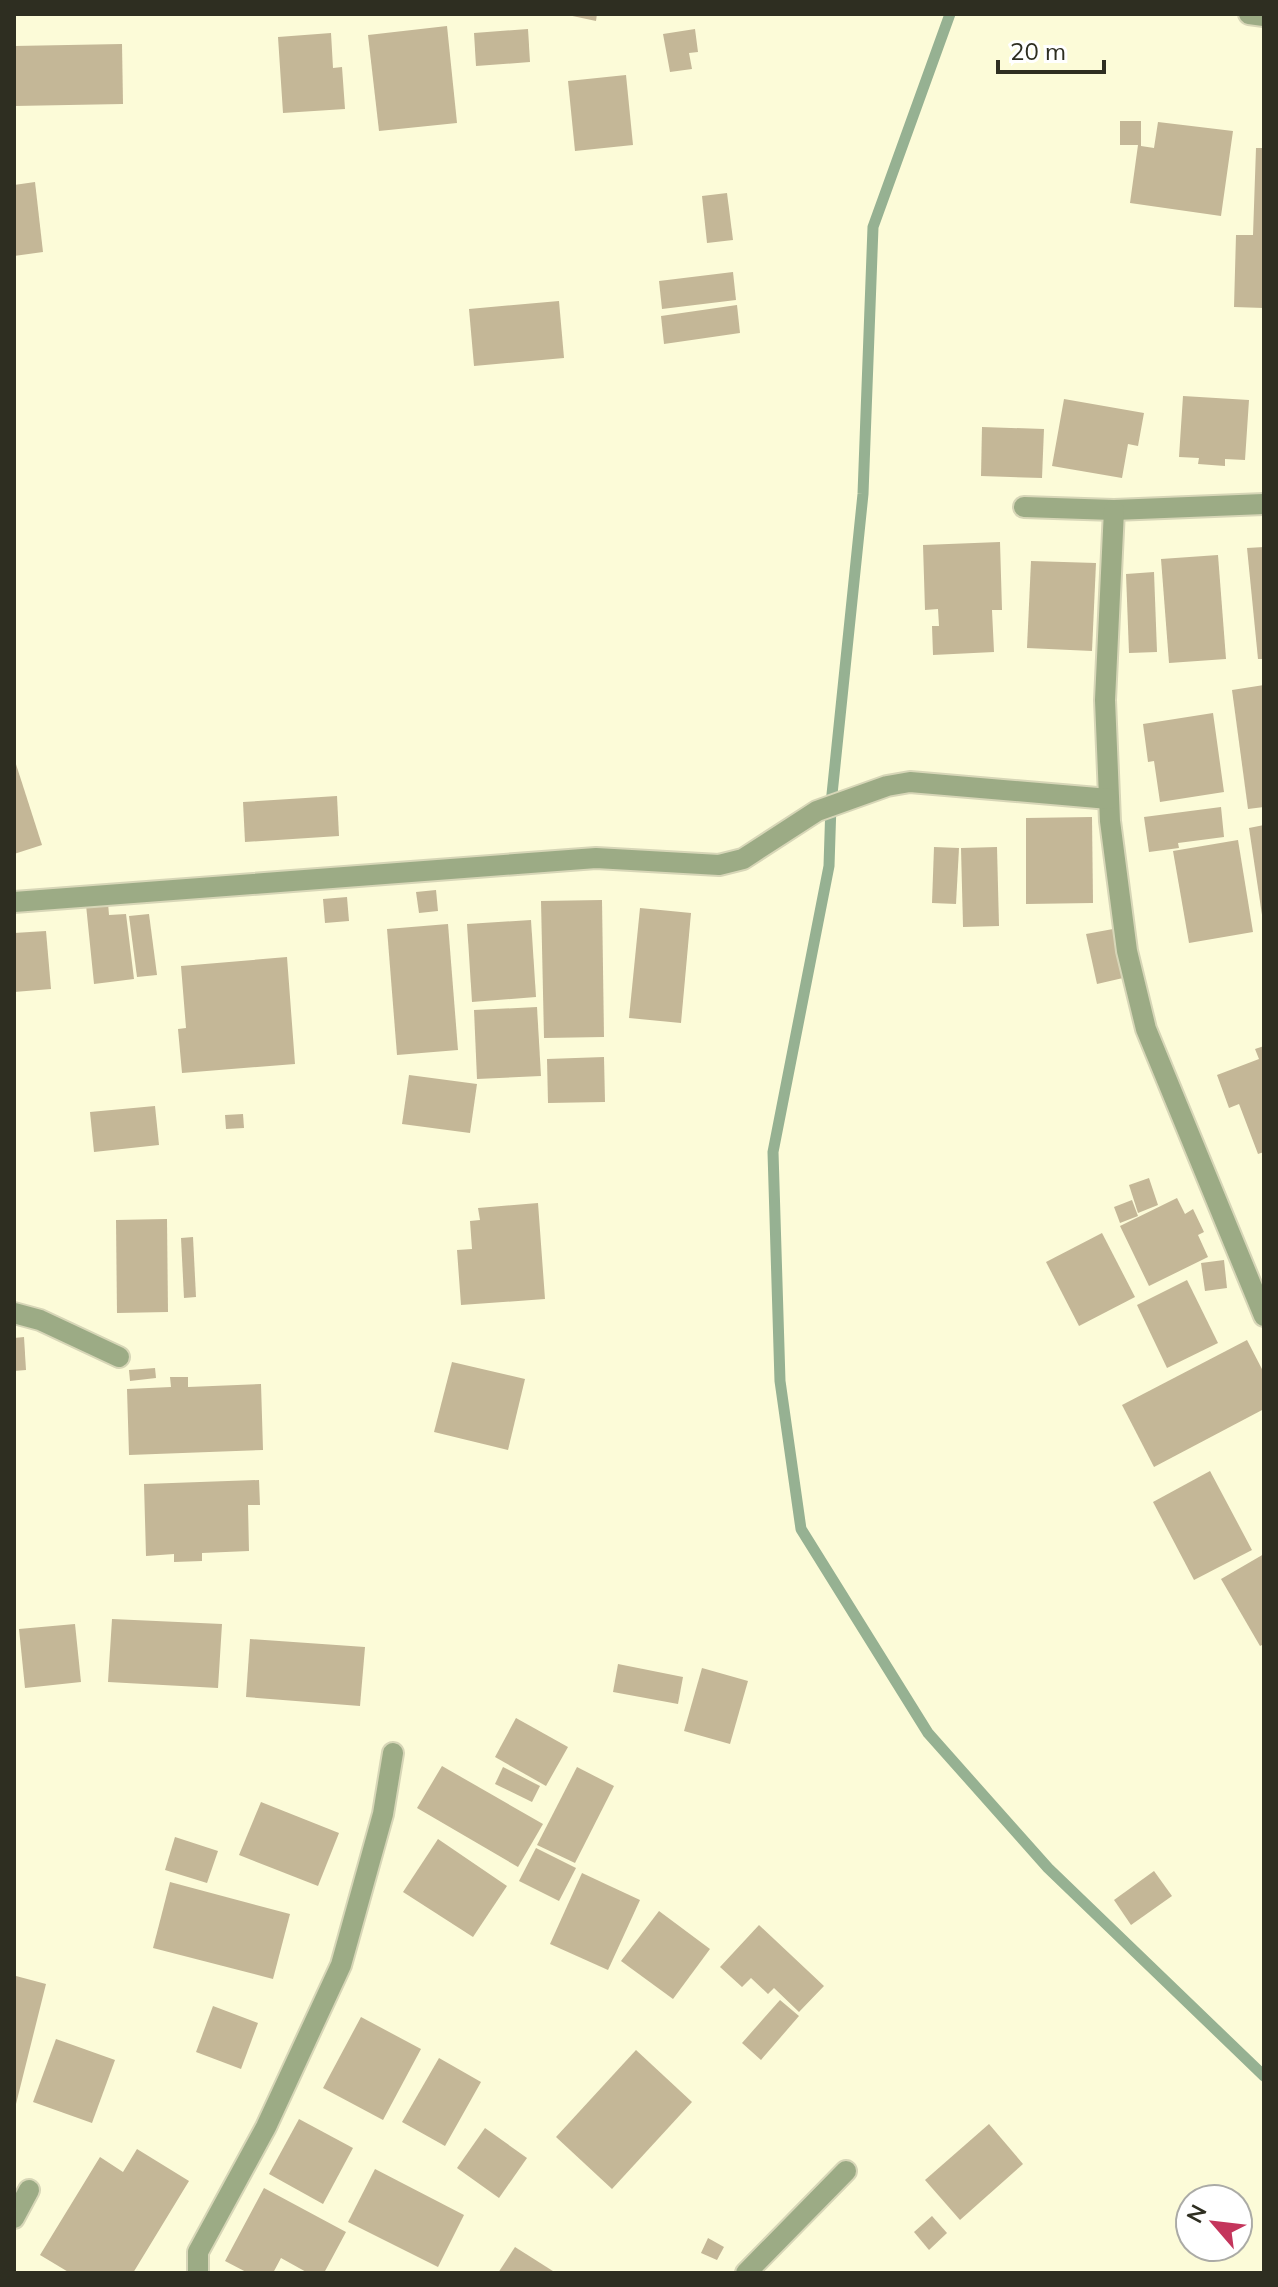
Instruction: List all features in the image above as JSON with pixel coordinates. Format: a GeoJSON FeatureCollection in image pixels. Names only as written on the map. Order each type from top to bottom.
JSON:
{"type":"FeatureCollection","features":[{"type":"Feature","properties":{"kind":"street"},"geometry":{"type":"LineString","coordinates":[[1249,14],[1264,16]]}},
{"type":"Feature","properties":{"kind":"street"},"geometry":{"type":"LineString","coordinates":[[1024,507],[1114,510],[1264,504]]}},
{"type":"Feature","properties":{"kind":"street"},"geometry":{"type":"LineString","coordinates":[[1114,510],[1105,700],[1109,799],[1127,951],[1146,1029],[1264,1316]]}},
{"type":"Feature","properties":{"kind":"street"},"geometry":{"type":"LineString","coordinates":[[14,902],[596,858],[719,865],[743,859],[817,811],[887,786],[910,782],[1109,799]]}},
{"type":"Feature","properties":{"kind":"street"},"geometry":{"type":"LineString","coordinates":[[14,1313],[40,1320],[119,1357]]}},
{"type":"Feature","properties":{"kind":"street"},"geometry":{"type":"LineString","coordinates":[[198,2273],[198,2252],[266,2127],[341,1965],[383,1814],[393,1753]]}},
{"type":"Feature","properties":{"kind":"street"},"geometry":{"type":"LineString","coordinates":[[746,2273],[846,2171]]}},
{"type":"Feature","properties":{"kind":"street"},"geometry":{"type":"LineString","coordinates":[[14,2191],[29,2190],[14,2218]]}},
{"type":"Feature","properties":{"kind":"building"},"geometry":{"type":"Polygon","coordinates":[[[563,14],[597,14],[596,21],[563,14]]]}},
{"type":"Feature","properties":{"kind":"building"},"geometry":{"type":"Polygon","coordinates":[[[447,26],[457,123],[379,131],[368,35],[447,26]]]}},
{"type":"Feature","properties":{"kind":"building"},"geometry":{"type":"Polygon","coordinates":[[[528,29],[530,62],[476,66],[474,33],[528,29]]]}},
{"type":"Feature","properties":{"kind":"building"},"geometry":{"type":"Polygon","coordinates":[[[695,29],[698,52],[689,53],[692,69],[670,72],[663,34],[695,29]]]}},
{"type":"Feature","properties":{"kind":"building"},"geometry":{"type":"Polygon","coordinates":[[[331,33],[333,68],[342,67],[345,109],[283,113],[278,37],[331,33]]]}},
{"type":"Feature","properties":{"kind":"building"},"geometry":{"type":"Polygon","coordinates":[[[122,44],[123,104],[14,106],[14,46],[122,44]]]}},
{"type":"Feature","properties":{"kind":"building"},"geometry":{"type":"Polygon","coordinates":[[[626,75],[633,145],[575,151],[568,81],[626,75]]]}},
{"type":"Feature","properties":{"kind":"building"},"geometry":{"type":"Polygon","coordinates":[[[1120,121],[1141,121],[1141,146],[1154,148],[1158,122],[1233,131],[1221,216],[1130,203],[1138,145],[1120,145],[1120,121]]]}},
{"type":"Feature","properties":{"kind":"building"},"geometry":{"type":"Polygon","coordinates":[[[1256,148],[1264,148],[1264,308],[1234,307],[1236,235],[1253,235],[1256,148]]]}},
{"type":"Feature","properties":{"kind":"building"},"geometry":{"type":"Polygon","coordinates":[[[35,182],[43,252],[14,256],[14,185],[35,182]]]}},
{"type":"Feature","properties":{"kind":"building"},"geometry":{"type":"Polygon","coordinates":[[[727,193],[733,240],[707,243],[702,196],[727,193]]]}},
{"type":"Feature","properties":{"kind":"building"},"geometry":{"type":"Polygon","coordinates":[[[733,272],[736,300],[662,309],[659,281],[733,272]]]}},
{"type":"Feature","properties":{"kind":"building"},"geometry":{"type":"Polygon","coordinates":[[[559,301],[564,358],[474,366],[469,309],[559,301]]]}},
{"type":"Feature","properties":{"kind":"building"},"geometry":{"type":"Polygon","coordinates":[[[737,305],[740,333],[664,344],[661,316],[737,305]]]}},
{"type":"Feature","properties":{"kind":"building"},"geometry":{"type":"Polygon","coordinates":[[[1183,396],[1249,400],[1245,460],[1225,459],[1225,466],[1198,464],[1199,458],[1179,457],[1183,396]]]}},
{"type":"Feature","properties":{"kind":"building"},"geometry":{"type":"Polygon","coordinates":[[[1064,399],[1144,413],[1138,446],[1128,444],[1122,478],[1052,466],[1064,399]]]}},
{"type":"Feature","properties":{"kind":"building"},"geometry":{"type":"Polygon","coordinates":[[[982,427],[1044,429],[1042,478],[981,476],[982,427]]]}},
{"type":"Feature","properties":{"kind":"building"},"geometry":{"type":"Polygon","coordinates":[[[1000,542],[1002,610],[992,610],[994,652],[933,655],[932,626],[939,626],[938,609],[925,610],[923,545],[1000,542]]]}},
{"type":"Feature","properties":{"kind":"building"},"geometry":{"type":"Polygon","coordinates":[[[1264,547],[1264,659],[1258,659],[1247,548],[1264,547]]]}},
{"type":"Feature","properties":{"kind":"building"},"geometry":{"type":"Polygon","coordinates":[[[1218,555],[1226,659],[1169,663],[1161,559],[1218,555]]]}},
{"type":"Feature","properties":{"kind":"building"},"geometry":{"type":"Polygon","coordinates":[[[1031,561],[1096,563],[1092,651],[1027,648],[1031,561]]]}},
{"type":"Feature","properties":{"kind":"building"},"geometry":{"type":"Polygon","coordinates":[[[1154,572],[1157,652],[1129,653],[1126,574],[1154,572]]]}},
{"type":"Feature","properties":{"kind":"building"},"geometry":{"type":"Polygon","coordinates":[[[1264,685],[1264,807],[1248,809],[1232,690],[1264,685]]]}},
{"type":"Feature","properties":{"kind":"building"},"geometry":{"type":"Polygon","coordinates":[[[1213,713],[1224,792],[1160,802],[1154,761],[1148,762],[1143,724],[1213,713]]]}},
{"type":"Feature","properties":{"kind":"building"},"geometry":{"type":"Polygon","coordinates":[[[14,758],[42,845],[14,854],[14,758]]]}},
{"type":"Feature","properties":{"kind":"building"},"geometry":{"type":"Polygon","coordinates":[[[337,796],[339,836],[245,842],[243,802],[337,796]]]}},
{"type":"Feature","properties":{"kind":"building"},"geometry":{"type":"Polygon","coordinates":[[[1221,807],[1224,837],[1178,843],[1179,848],[1149,852],[1144,817],[1221,807]]]}},
{"type":"Feature","properties":{"kind":"building"},"geometry":{"type":"Polygon","coordinates":[[[1092,817],[1093,903],[1026,904],[1026,818],[1092,817]]]}},
{"type":"Feature","properties":{"kind":"building"},"geometry":{"type":"Polygon","coordinates":[[[1264,825],[1264,915],[1262,915],[1249,828],[1264,825]]]}},
{"type":"Feature","properties":{"kind":"building"},"geometry":{"type":"Polygon","coordinates":[[[1238,840],[1253,932],[1189,943],[1173,851],[1238,840]]]}},
{"type":"Feature","properties":{"kind":"building"},"geometry":{"type":"Polygon","coordinates":[[[934,847],[959,848],[956,904],[932,903],[934,847]]]}},
{"type":"Feature","properties":{"kind":"building"},"geometry":{"type":"Polygon","coordinates":[[[997,847],[999,926],[963,927],[961,848],[997,847]]]}},
{"type":"Feature","properties":{"kind":"building"},"geometry":{"type":"Polygon","coordinates":[[[436,890],[438,911],[419,913],[416,892],[436,890]]]}},
{"type":"Feature","properties":{"kind":"building"},"geometry":{"type":"Polygon","coordinates":[[[347,897],[349,921],[325,923],[323,899],[347,897]]]}},
{"type":"Feature","properties":{"kind":"building"},"geometry":{"type":"Polygon","coordinates":[[[602,900],[604,1037],[544,1038],[541,901],[602,900]]]}},
{"type":"Feature","properties":{"kind":"building"},"geometry":{"type":"Polygon","coordinates":[[[108,903],[109,915],[126,914],[134,979],[94,984],[86,905],[108,903]]]}},
{"type":"Feature","properties":{"kind":"building"},"geometry":{"type":"Polygon","coordinates":[[[640,908],[691,913],[681,1023],[629,1018],[640,908]]]}},
{"type":"Feature","properties":{"kind":"building"},"geometry":{"type":"Polygon","coordinates":[[[149,914],[157,975],[137,977],[129,916],[149,914]]]}},
{"type":"Feature","properties":{"kind":"building"},"geometry":{"type":"Polygon","coordinates":[[[531,920],[536,997],[472,1002],[467,924],[531,920]]]}},
{"type":"Feature","properties":{"kind":"building"},"geometry":{"type":"Polygon","coordinates":[[[448,924],[458,1050],[397,1055],[387,929],[448,924]]]}},
{"type":"Feature","properties":{"kind":"building"},"geometry":{"type":"Polygon","coordinates":[[[1113,929],[1123,978],[1097,984],[1086,934],[1113,929]]]}},
{"type":"Feature","properties":{"kind":"building"},"geometry":{"type":"Polygon","coordinates":[[[46,931],[51,989],[14,992],[14,933],[46,931]]]}},
{"type":"Feature","properties":{"kind":"building"},"geometry":{"type":"Polygon","coordinates":[[[287,957],[295,1064],[182,1073],[178,1029],[186,1028],[181,966],[287,957]]]}},
{"type":"Feature","properties":{"kind":"building"},"geometry":{"type":"Polygon","coordinates":[[[537,1007],[541,1076],[477,1079],[474,1010],[537,1007]]]}},
{"type":"Feature","properties":{"kind":"building"},"geometry":{"type":"Polygon","coordinates":[[[1264,1046],[1264,1152],[1258,1154],[1239,1104],[1229,1108],[1217,1075],[1259,1059],[1255,1049],[1264,1046]]]}},
{"type":"Feature","properties":{"kind":"building"},"geometry":{"type":"Polygon","coordinates":[[[604,1057],[605,1102],[548,1103],[547,1059],[604,1057]]]}},
{"type":"Feature","properties":{"kind":"building"},"geometry":{"type":"Polygon","coordinates":[[[409,1075],[477,1084],[470,1133],[402,1124],[409,1075]]]}},
{"type":"Feature","properties":{"kind":"building"},"geometry":{"type":"Polygon","coordinates":[[[155,1106],[159,1145],[94,1152],[90,1112],[155,1106]]]}},
{"type":"Feature","properties":{"kind":"building"},"geometry":{"type":"Polygon","coordinates":[[[243,1114],[244,1128],[226,1129],[225,1115],[243,1114]]]}},
{"type":"Feature","properties":{"kind":"building"},"geometry":{"type":"Polygon","coordinates":[[[1149,1178],[1158,1205],[1138,1213],[1129,1185],[1149,1178]]]}},
{"type":"Feature","properties":{"kind":"building"},"geometry":{"type":"Polygon","coordinates":[[[1177,1198],[1185,1214],[1193,1209],[1204,1232],[1198,1235],[1208,1257],[1149,1286],[1120,1226],[1177,1198]]]}},
{"type":"Feature","properties":{"kind":"building"},"geometry":{"type":"Polygon","coordinates":[[[1132,1200],[1138,1216],[1120,1223],[1114,1207],[1132,1200]]]}},
{"type":"Feature","properties":{"kind":"building"},"geometry":{"type":"Polygon","coordinates":[[[538,1203],[545,1299],[461,1305],[457,1250],[472,1249],[470,1221],[480,1220],[478,1208],[538,1203]]]}},
{"type":"Feature","properties":{"kind":"building"},"geometry":{"type":"Polygon","coordinates":[[[167,1219],[168,1312],[117,1313],[116,1220],[167,1219]]]}},
{"type":"Feature","properties":{"kind":"building"},"geometry":{"type":"Polygon","coordinates":[[[1102,1233],[1135,1297],[1079,1326],[1046,1262],[1102,1233]]]}},
{"type":"Feature","properties":{"kind":"building"},"geometry":{"type":"Polygon","coordinates":[[[193,1237],[196,1297],[184,1298],[181,1238],[193,1237]]]}},
{"type":"Feature","properties":{"kind":"building"},"geometry":{"type":"Polygon","coordinates":[[[1224,1260],[1227,1288],[1205,1291],[1201,1263],[1224,1260]]]}},
{"type":"Feature","properties":{"kind":"building"},"geometry":{"type":"Polygon","coordinates":[[[1187,1280],[1218,1343],[1167,1368],[1137,1305],[1187,1280]]]}},
{"type":"Feature","properties":{"kind":"building"},"geometry":{"type":"Polygon","coordinates":[[[24,1337],[26,1370],[14,1371],[14,1338],[24,1337]]]}},
{"type":"Feature","properties":{"kind":"building"},"geometry":{"type":"Polygon","coordinates":[[[1247,1340],[1264,1373],[1264,1409],[1154,1467],[1122,1405],[1247,1340]]]}},
{"type":"Feature","properties":{"kind":"building"},"geometry":{"type":"Polygon","coordinates":[[[452,1362],[525,1379],[508,1450],[434,1432],[452,1362]]]}},
{"type":"Feature","properties":{"kind":"building"},"geometry":{"type":"Polygon","coordinates":[[[155,1368],[156,1378],[130,1381],[129,1370],[155,1368]]]}},
{"type":"Feature","properties":{"kind":"building"},"geometry":{"type":"Polygon","coordinates":[[[170,1377],[188,1377],[188,1387],[261,1384],[263,1450],[129,1455],[127,1389],[171,1387],[170,1377]]]}},
{"type":"Feature","properties":{"kind":"building"},"geometry":{"type":"Polygon","coordinates":[[[1210,1471],[1252,1550],[1194,1580],[1153,1502],[1210,1471]]]}},
{"type":"Feature","properties":{"kind":"building"},"geometry":{"type":"Polygon","coordinates":[[[259,1480],[260,1505],[248,1505],[249,1551],[202,1553],[202,1561],[174,1562],[174,1554],[146,1556],[144,1484],[259,1480]]]}},
{"type":"Feature","properties":{"kind":"building"},"geometry":{"type":"Polygon","coordinates":[[[1264,1554],[1264,1644],[1260,1646],[1221,1579],[1264,1554]]]}},
{"type":"Feature","properties":{"kind":"building"},"geometry":{"type":"Polygon","coordinates":[[[112,1619],[222,1624],[218,1688],[108,1682],[112,1619]]]}},
{"type":"Feature","properties":{"kind":"building"},"geometry":{"type":"Polygon","coordinates":[[[75,1624],[81,1682],[25,1688],[19,1629],[75,1624]]]}},
{"type":"Feature","properties":{"kind":"building"},"geometry":{"type":"Polygon","coordinates":[[[250,1639],[365,1647],[360,1706],[246,1697],[250,1639]]]}},
{"type":"Feature","properties":{"kind":"building"},"geometry":{"type":"Polygon","coordinates":[[[618,1664],[683,1677],[678,1704],[613,1692],[618,1664]]]}},
{"type":"Feature","properties":{"kind":"building"},"geometry":{"type":"Polygon","coordinates":[[[702,1668],[748,1681],[730,1744],[684,1731],[702,1668]]]}},
{"type":"Feature","properties":{"kind":"building"},"geometry":{"type":"Polygon","coordinates":[[[516,1718],[568,1747],[546,1786],[495,1757],[516,1718]]]}},
{"type":"Feature","properties":{"kind":"building"},"geometry":{"type":"Polygon","coordinates":[[[442,1766],[543,1824],[518,1867],[417,1808],[442,1766]]]}},
{"type":"Feature","properties":{"kind":"building"},"geometry":{"type":"Polygon","coordinates":[[[503,1767],[540,1786],[532,1802],[495,1784],[503,1767]]]}},
{"type":"Feature","properties":{"kind":"building"},"geometry":{"type":"Polygon","coordinates":[[[577,1767],[614,1786],[575,1863],[537,1845],[577,1767]]]}},
{"type":"Feature","properties":{"kind":"building"},"geometry":{"type":"Polygon","coordinates":[[[261,1802],[339,1833],[318,1886],[239,1855],[261,1802]]]}},
{"type":"Feature","properties":{"kind":"building"},"geometry":{"type":"Polygon","coordinates":[[[175,1837],[218,1851],[207,1883],[165,1870],[175,1837]]]}},
{"type":"Feature","properties":{"kind":"building"},"geometry":{"type":"Polygon","coordinates":[[[438,1839],[507,1886],[473,1937],[403,1892],[438,1839]]]}},
{"type":"Feature","properties":{"kind":"building"},"geometry":{"type":"Polygon","coordinates":[[[536,1848],[576,1868],[559,1901],[519,1881],[536,1848]]]}},
{"type":"Feature","properties":{"kind":"building"},"geometry":{"type":"Polygon","coordinates":[[[1154,1871],[1172,1896],[1131,1925],[1114,1900],[1154,1871]]]}},
{"type":"Feature","properties":{"kind":"building"},"geometry":{"type":"Polygon","coordinates":[[[582,1873],[640,1900],[608,1970],[550,1944],[582,1873]]]}},
{"type":"Feature","properties":{"kind":"building"},"geometry":{"type":"Polygon","coordinates":[[[170,1882],[290,1914],[273,1979],[153,1948],[170,1882]]]}},
{"type":"Feature","properties":{"kind":"building"},"geometry":{"type":"Polygon","coordinates":[[[659,1911],[710,1949],[673,1999],[621,1961],[659,1911]]]}},
{"type":"Feature","properties":{"kind":"building"},"geometry":{"type":"Polygon","coordinates":[[[759,1925],[824,1986],[799,2012],[774,1988],[768,1994],[751,1978],[742,1987],[720,1967],[759,1925]]]}},
{"type":"Feature","properties":{"kind":"building"},"geometry":{"type":"Polygon","coordinates":[[[16,1976],[46,1984],[15,2108],[14,1984],[16,1976]]]}},
{"type":"Feature","properties":{"kind":"building"},"geometry":{"type":"Polygon","coordinates":[[[780,2000],[799,2016],[761,2060],[742,2043],[780,2000]]]}},
{"type":"Feature","properties":{"kind":"building"},"geometry":{"type":"Polygon","coordinates":[[[213,2006],[258,2023],[241,2069],[196,2052],[213,2006]]]}},
{"type":"Feature","properties":{"kind":"building"},"geometry":{"type":"Polygon","coordinates":[[[361,2017],[421,2049],[383,2120],[323,2088],[361,2017]]]}},
{"type":"Feature","properties":{"kind":"building"},"geometry":{"type":"Polygon","coordinates":[[[56,2039],[115,2060],[92,2123],[33,2102],[56,2039]]]}},
{"type":"Feature","properties":{"kind":"building"},"geometry":{"type":"Polygon","coordinates":[[[636,2050],[692,2102],[612,2189],[556,2137],[636,2050]]]}},
{"type":"Feature","properties":{"kind":"building"},"geometry":{"type":"Polygon","coordinates":[[[439,2058],[481,2082],[445,2146],[402,2122],[439,2058]]]}},
{"type":"Feature","properties":{"kind":"building"},"geometry":{"type":"Polygon","coordinates":[[[299,2119],[353,2148],[323,2204],[269,2174],[299,2119]]]}},
{"type":"Feature","properties":{"kind":"building"},"geometry":{"type":"Polygon","coordinates":[[[989,2124],[1023,2164],[960,2220],[925,2180],[989,2124]]]}},
{"type":"Feature","properties":{"kind":"building"},"geometry":{"type":"Polygon","coordinates":[[[485,2128],[527,2158],[499,2198],[457,2168],[485,2128]]]}},
{"type":"Feature","properties":{"kind":"building"},"geometry":{"type":"Polygon","coordinates":[[[137,2149],[189,2181],[133,2273],[70,2273],[40,2255],[100,2157],[123,2172],[137,2149]]]}},
{"type":"Feature","properties":{"kind":"building"},"geometry":{"type":"Polygon","coordinates":[[[375,2169],[464,2215],[438,2267],[348,2222],[375,2169]]]}},
{"type":"Feature","properties":{"kind":"building"},"geometry":{"type":"Polygon","coordinates":[[[264,2188],[346,2232],[324,2273],[308,2273],[281,2258],[273,2273],[248,2273],[225,2261],[264,2188]]]}},
{"type":"Feature","properties":{"kind":"building"},"geometry":{"type":"Polygon","coordinates":[[[932,2216],[947,2233],[929,2250],[914,2232],[932,2216]]]}},
{"type":"Feature","properties":{"kind":"building"},"geometry":{"type":"Polygon","coordinates":[[[708,2238],[724,2247],[717,2260],[701,2253],[708,2238]]]}},
{"type":"Feature","properties":{"kind":"building"},"geometry":{"type":"Polygon","coordinates":[[[515,2247],[556,2273],[498,2273],[515,2247]]]}},
{"type":"Feature","properties":{"kind":"waterway"},"geometry":{"type":"LineString","coordinates":[[950,14],[873,227],[863,494],[831,804],[829,866],[773,1152],[780,1381],[801,1529],[928,1733],[1048,1868],[1264,2076]]}}]}
